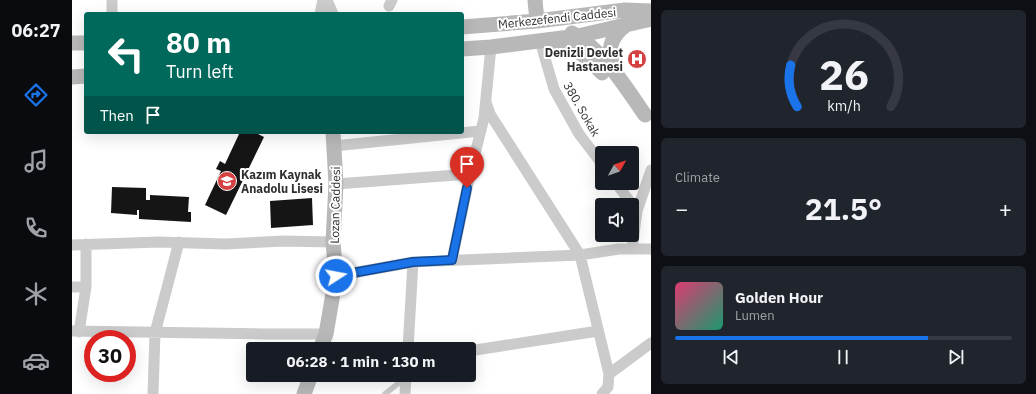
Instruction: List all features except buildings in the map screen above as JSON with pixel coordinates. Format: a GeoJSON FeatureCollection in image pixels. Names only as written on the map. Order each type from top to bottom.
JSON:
{"type":"FeatureCollection","features":[{"type":"Feature","properties":{"kind":"main road"},"geometry":{"type":"LineString","coordinates":[[535,0],[540,21],[561,27],[582,41],[606,62],[648,118]]}},
{"type":"Feature","properties":{"kind":"main road","name":"Merkezefendi Caddesi"},"geometry":{"type":"LineString","coordinates":[[626,17],[651,11]]}},
{"type":"Feature","properties":{"kind":"main road"},"geometry":{"type":"LineString","coordinates":[[582,41],[591,28],[600,22],[626,17]]}},
{"type":"Feature","properties":{"kind":"main road"},"geometry":{"type":"LineString","coordinates":[[618,76],[612,64],[610,53],[612,41],[626,17]]}},
{"type":"Feature","properties":{"kind":"main road","name":"Merkezefendi Caddesi"},"geometry":{"type":"LineString","coordinates":[[464,27],[540,21],[626,17],[651,19]]}},
{"type":"Feature","properties":{"kind":"main road","name":"Merkezefendi Caddesi"},"geometry":{"type":"LineString","coordinates":[[464,49],[491,48],[540,41],[582,41]]}},
{"type":"Feature","properties":{"kind":"main road"},"geometry":{"type":"LineString","coordinates":[[582,41],[648,118]]}},
{"type":"Feature","properties":{"kind":"main road"},"geometry":{"type":"LineString","coordinates":[[72,43],[84,43]]}},
{"type":"Feature","properties":{"kind":"main road"},"geometry":{"type":"LineString","coordinates":[[72,77],[84,76]]}},
{"type":"Feature","properties":{"kind":"main road","name":"Lozan Caddesi"},"geometry":{"type":"LineString","coordinates":[[323,342],[326,334],[336,276],[333,242],[336,184],[334,139]]}},
{"type":"Feature","properties":{"kind":"main road"},"geometry":{"type":"LineString","coordinates":[[304,394],[308,382]]}},
{"type":"Feature","properties":{"kind":"street"},"geometry":{"type":"LineString","coordinates":[[112,0],[112,12]]}},
{"type":"Feature","properties":{"kind":"street"},"geometry":{"type":"LineString","coordinates":[[320,12],[323,0]]}},
{"type":"Feature","properties":{"kind":"street"},"geometry":{"type":"LineString","coordinates":[[327,0],[332,12]]}},
{"type":"Feature","properties":{"kind":"street","name":"380. Sokak"},"geometry":{"type":"LineString","coordinates":[[540,41],[554,89],[580,134],[595,154]]}},
{"type":"Feature","properties":{"kind":"street"},"geometry":{"type":"LineString","coordinates":[[452,260],[470,174],[484,118],[491,48]]}},
{"type":"Feature","properties":{"kind":"street"},"geometry":{"type":"LineString","coordinates":[[486,102],[490,114],[580,255],[609,374],[608,387],[602,394]]}},
{"type":"Feature","properties":{"kind":"street"},"geometry":{"type":"LineString","coordinates":[[464,132],[480,131]]}},
{"type":"Feature","properties":{"kind":"street"},"geometry":{"type":"LineString","coordinates":[[334,139],[425,134]]}},
{"type":"Feature","properties":{"kind":"street"},"geometry":{"type":"LineString","coordinates":[[639,205],[651,170]]}},
{"type":"Feature","properties":{"kind":"street"},"geometry":{"type":"LineString","coordinates":[[336,184],[470,174]]}},
{"type":"Feature","properties":{"kind":"street"},"geometry":{"type":"LineString","coordinates":[[72,244],[179,242],[225,244],[283,241],[333,242]]}},
{"type":"Feature","properties":{"kind":"street"},"geometry":{"type":"LineString","coordinates":[[152,394],[155,333],[179,242]]}},
{"type":"Feature","properties":{"kind":"street"},"geometry":{"type":"LineString","coordinates":[[632,249],[633,242]]}},
{"type":"Feature","properties":{"kind":"street"},"geometry":{"type":"LineString","coordinates":[[86,244],[86,287],[76,332],[326,334]]}},
{"type":"Feature","properties":{"kind":"street"},"geometry":{"type":"LineString","coordinates":[[336,276],[413,262],[580,255],[619,249],[651,249]]}},
{"type":"Feature","properties":{"kind":"street"},"geometry":{"type":"LineString","coordinates":[[408,342],[413,262]]}},
{"type":"Feature","properties":{"kind":"street"},"geometry":{"type":"LineString","coordinates":[[72,287],[86,287]]}},
{"type":"Feature","properties":{"kind":"street"},"geometry":{"type":"LineString","coordinates":[[476,350],[598,331]]}},
{"type":"Feature","properties":{"kind":"street"},"geometry":{"type":"LineString","coordinates":[[609,374],[651,343]]}},
{"type":"Feature","properties":{"kind":"street"},"geometry":{"type":"LineString","coordinates":[[406,382],[406,394]]}},
{"type":"Feature","properties":{"kind":"lane"},"geometry":{"type":"LineString","coordinates":[[385,394],[399,382]]}},
{"type":"Feature","properties":{"kind":"place","name":"Denizli Devlet Hastanesi"},"geometry":{"type":"Point","coordinates":[637,59]}},
{"type":"Feature","properties":{"kind":"place","name":"Kazım Kaynak Anadolu Lisesi"},"geometry":{"type":"Point","coordinates":[227,181]}},
{"type":"Feature","properties":{"kind":"route"},"geometry":{"type":"LineString","coordinates":[[336,276],[413,262],[452,260],[467,188]]}}]}
